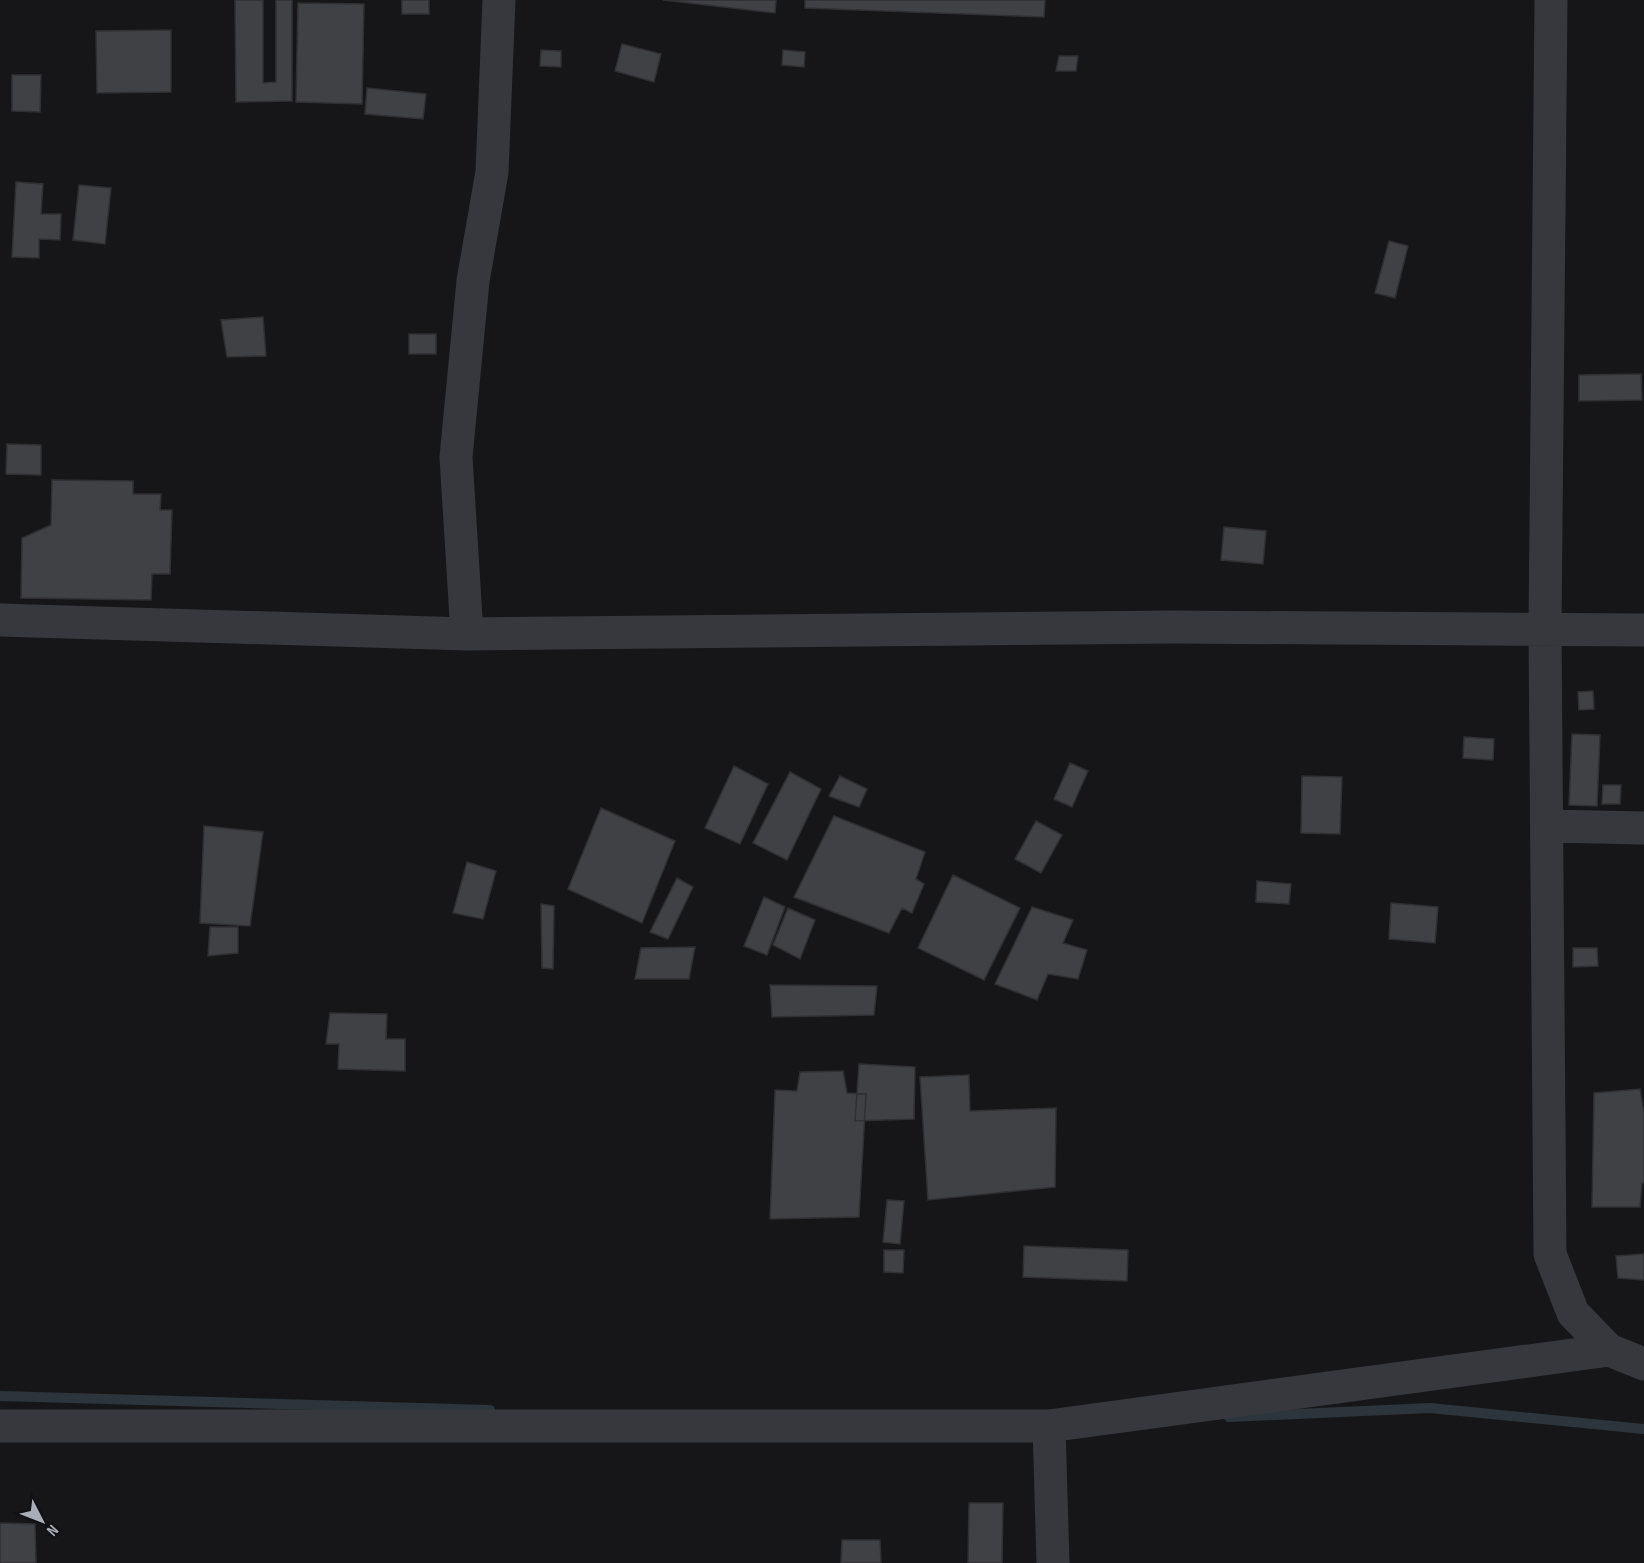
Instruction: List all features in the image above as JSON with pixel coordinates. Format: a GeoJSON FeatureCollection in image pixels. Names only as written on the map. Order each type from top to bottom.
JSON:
{"type":"FeatureCollection","features":[{"type":"Feature","properties":{"kind":"street"},"geometry":{"type":"LineString","coordinates":[[467,634],[456,457],[473,281],[492,172],[499,0]]}},
{"type":"Feature","properties":{"kind":"street"},"geometry":{"type":"LineString","coordinates":[[1551,0],[1545,629],[1550,1254],[1573,1313],[1609,1350],[1644,1364]]}},
{"type":"Feature","properties":{"kind":"street"},"geometry":{"type":"LineString","coordinates":[[0,620],[467,634],[1173,627],[1644,630]]}},
{"type":"Feature","properties":{"kind":"street"},"geometry":{"type":"LineString","coordinates":[[1547,826],[1644,828]]}},
{"type":"Feature","properties":{"kind":"street"},"geometry":{"type":"LineString","coordinates":[[0,1426],[1049,1426],[1609,1350]]}},
{"type":"Feature","properties":{"kind":"street"},"geometry":{"type":"LineString","coordinates":[[1049,1426],[1053,1563]]}},
{"type":"Feature","properties":{"kind":"building"},"geometry":{"type":"Polygon","coordinates":[[[235,0],[263,0],[263,83],[276,82],[276,0],[292,0],[292,101],[236,102],[235,0]]]}},
{"type":"Feature","properties":{"kind":"building"},"geometry":{"type":"Polygon","coordinates":[[[402,0],[429,0],[429,14],[402,14],[402,0]]]}},
{"type":"Feature","properties":{"kind":"building"},"geometry":{"type":"Polygon","coordinates":[[[663,0],[776,0],[775,13],[663,0]]]}},
{"type":"Feature","properties":{"kind":"building"},"geometry":{"type":"Polygon","coordinates":[[[805,0],[1045,0],[1044,17],[805,8],[805,0]]]}},
{"type":"Feature","properties":{"kind":"building"},"geometry":{"type":"Polygon","coordinates":[[[298,3],[364,4],[362,104],[296,102],[298,3]]]}},
{"type":"Feature","properties":{"kind":"building"},"geometry":{"type":"Polygon","coordinates":[[[171,30],[171,92],[97,93],[96,31],[171,30]]]}},
{"type":"Feature","properties":{"kind":"building"},"geometry":{"type":"Polygon","coordinates":[[[622,44],[661,54],[654,82],[615,71],[622,44]]]}},
{"type":"Feature","properties":{"kind":"building"},"geometry":{"type":"Polygon","coordinates":[[[541,50],[561,51],[561,67],[540,66],[541,50]]]}},
{"type":"Feature","properties":{"kind":"building"},"geometry":{"type":"Polygon","coordinates":[[[783,50],[805,52],[804,67],[782,65],[783,50]]]}},
{"type":"Feature","properties":{"kind":"building"},"geometry":{"type":"Polygon","coordinates":[[[1059,56],[1078,56],[1076,71],[1056,71],[1059,56]]]}},
{"type":"Feature","properties":{"kind":"building"},"geometry":{"type":"Polygon","coordinates":[[[12,75],[41,75],[40,112],[12,111],[12,75]]]}},
{"type":"Feature","properties":{"kind":"building"},"geometry":{"type":"Polygon","coordinates":[[[367,88],[426,94],[423,119],[365,114],[367,88]]]}},
{"type":"Feature","properties":{"kind":"building"},"geometry":{"type":"Polygon","coordinates":[[[16,182],[43,184],[41,214],[61,214],[60,240],[39,239],[39,258],[12,257],[16,182]]]}},
{"type":"Feature","properties":{"kind":"building"},"geometry":{"type":"Polygon","coordinates":[[[79,185],[111,188],[105,244],[73,240],[79,185]]]}},
{"type":"Feature","properties":{"kind":"building"},"geometry":{"type":"Polygon","coordinates":[[[1389,241],[1408,246],[1395,298],[1375,293],[1389,241]]]}},
{"type":"Feature","properties":{"kind":"building"},"geometry":{"type":"Polygon","coordinates":[[[263,317],[266,356],[227,357],[221,320],[263,317]]]}},
{"type":"Feature","properties":{"kind":"building"},"geometry":{"type":"Polygon","coordinates":[[[409,334],[436,334],[436,354],[409,354],[409,334]]]}},
{"type":"Feature","properties":{"kind":"building"},"geometry":{"type":"Polygon","coordinates":[[[1641,374],[1642,400],[1579,401],[1579,375],[1641,374]]]}},
{"type":"Feature","properties":{"kind":"building"},"geometry":{"type":"Polygon","coordinates":[[[7,444],[41,445],[41,475],[6,474],[7,444]]]}},
{"type":"Feature","properties":{"kind":"building"},"geometry":{"type":"Polygon","coordinates":[[[52,480],[133,481],[133,494],[161,494],[160,510],[172,510],[170,574],[152,574],[151,600],[21,598],[22,538],[51,525],[52,480]]]}},
{"type":"Feature","properties":{"kind":"building"},"geometry":{"type":"Polygon","coordinates":[[[1224,527],[1266,531],[1263,564],[1221,560],[1224,527]]]}},
{"type":"Feature","properties":{"kind":"building"},"geometry":{"type":"Polygon","coordinates":[[[1593,691],[1594,709],[1579,710],[1578,692],[1593,691]]]}},
{"type":"Feature","properties":{"kind":"building"},"geometry":{"type":"Polygon","coordinates":[[[1572,734],[1600,735],[1597,806],[1569,805],[1572,734]]]}},
{"type":"Feature","properties":{"kind":"building"},"geometry":{"type":"Polygon","coordinates":[[[1464,737],[1494,739],[1493,760],[1463,758],[1464,737]]]}},
{"type":"Feature","properties":{"kind":"building"},"geometry":{"type":"Polygon","coordinates":[[[1070,763],[1088,771],[1072,807],[1054,799],[1070,763]]]}},
{"type":"Feature","properties":{"kind":"building"},"geometry":{"type":"Polygon","coordinates":[[[734,766],[768,784],[740,844],[705,828],[734,766]]]}},
{"type":"Feature","properties":{"kind":"building"},"geometry":{"type":"Polygon","coordinates":[[[790,772],[821,789],[787,860],[753,843],[790,772]]]}},
{"type":"Feature","properties":{"kind":"building"},"geometry":{"type":"Polygon","coordinates":[[[840,776],[867,789],[859,807],[829,796],[840,776]]]}},
{"type":"Feature","properties":{"kind":"building"},"geometry":{"type":"Polygon","coordinates":[[[1302,776],[1342,777],[1340,834],[1301,833],[1302,776]]]}},
{"type":"Feature","properties":{"kind":"building"},"geometry":{"type":"Polygon","coordinates":[[[1603,785],[1621,785],[1620,804],[1602,804],[1603,785]]]}},
{"type":"Feature","properties":{"kind":"building"},"geometry":{"type":"Polygon","coordinates":[[[601,808],[675,841],[642,923],[568,889],[601,808]]]}},
{"type":"Feature","properties":{"kind":"building"},"geometry":{"type":"Polygon","coordinates":[[[834,816],[925,852],[916,879],[924,884],[912,913],[902,908],[889,933],[794,897],[834,816]]]}},
{"type":"Feature","properties":{"kind":"building"},"geometry":{"type":"Polygon","coordinates":[[[1036,821],[1062,835],[1041,873],[1015,859],[1036,821]]]}},
{"type":"Feature","properties":{"kind":"building"},"geometry":{"type":"Polygon","coordinates":[[[204,826],[263,832],[250,926],[200,923],[204,826]]]}},
{"type":"Feature","properties":{"kind":"building"},"geometry":{"type":"Polygon","coordinates":[[[467,862],[496,871],[483,919],[453,913],[467,862]]]}},
{"type":"Feature","properties":{"kind":"building"},"geometry":{"type":"Polygon","coordinates":[[[953,875],[1020,908],[984,980],[918,948],[953,875]]]}},
{"type":"Feature","properties":{"kind":"building"},"geometry":{"type":"Polygon","coordinates":[[[677,878],[693,887],[668,939],[650,932],[677,878]]]}},
{"type":"Feature","properties":{"kind":"building"},"geometry":{"type":"Polygon","coordinates":[[[1257,881],[1291,884],[1289,904],[1256,902],[1257,881]]]}},
{"type":"Feature","properties":{"kind":"building"},"geometry":{"type":"Polygon","coordinates":[[[764,897],[785,907],[767,955],[744,946],[764,897]]]}},
{"type":"Feature","properties":{"kind":"building"},"geometry":{"type":"Polygon","coordinates":[[[1391,903],[1438,907],[1435,943],[1389,939],[1391,903]]]}},
{"type":"Feature","properties":{"kind":"building"},"geometry":{"type":"Polygon","coordinates":[[[541,904],[554,906],[553,969],[542,968],[541,904]]]}},
{"type":"Feature","properties":{"kind":"building"},"geometry":{"type":"Polygon","coordinates":[[[1032,907],[1073,920],[1063,943],[1087,950],[1078,979],[1048,974],[1037,1000],[995,984],[1032,907]]]}},
{"type":"Feature","properties":{"kind":"building"},"geometry":{"type":"Polygon","coordinates":[[[788,908],[815,920],[800,959],[773,945],[788,908]]]}},
{"type":"Feature","properties":{"kind":"building"},"geometry":{"type":"Polygon","coordinates":[[[210,927],[238,927],[238,953],[208,956],[210,927]]]}},
{"type":"Feature","properties":{"kind":"building"},"geometry":{"type":"Polygon","coordinates":[[[695,947],[689,979],[635,979],[641,948],[695,947]]]}},
{"type":"Feature","properties":{"kind":"building"},"geometry":{"type":"Polygon","coordinates":[[[1573,948],[1597,948],[1598,966],[1573,967],[1573,948]]]}},
{"type":"Feature","properties":{"kind":"building"},"geometry":{"type":"Polygon","coordinates":[[[770,985],[877,986],[874,1015],[772,1017],[770,985]]]}},
{"type":"Feature","properties":{"kind":"building"},"geometry":{"type":"Polygon","coordinates":[[[330,1013],[387,1014],[386,1039],[405,1039],[405,1071],[338,1069],[339,1044],[326,1044],[330,1013]]]}},
{"type":"Feature","properties":{"kind":"building"},"geometry":{"type":"Polygon","coordinates":[[[859,1064],[915,1067],[914,1119],[855,1121],[859,1064]]]}},
{"type":"Feature","properties":{"kind":"building"},"geometry":{"type":"Polygon","coordinates":[[[843,1071],[847,1093],[866,1094],[859,1217],[770,1219],[775,1090],[797,1091],[800,1072],[843,1071]]]}},
{"type":"Feature","properties":{"kind":"building"},"geometry":{"type":"Polygon","coordinates":[[[969,1075],[970,1111],[1056,1108],[1055,1187],[928,1200],[920,1077],[969,1075]]]}},
{"type":"Feature","properties":{"kind":"building"},"geometry":{"type":"Polygon","coordinates":[[[1640,1089],[1644,1113],[1644,1183],[1642,1183],[1640,1207],[1592,1207],[1594,1093],[1640,1089]]]}},
{"type":"Feature","properties":{"kind":"building"},"geometry":{"type":"Polygon","coordinates":[[[887,1200],[904,1201],[900,1244],[883,1242],[887,1200]]]}},
{"type":"Feature","properties":{"kind":"building"},"geometry":{"type":"Polygon","coordinates":[[[1024,1246],[1128,1250],[1127,1281],[1023,1277],[1024,1246]]]}},
{"type":"Feature","properties":{"kind":"building"},"geometry":{"type":"Polygon","coordinates":[[[884,1250],[904,1250],[903,1273],[884,1272],[884,1250]]]}},
{"type":"Feature","properties":{"kind":"building"},"geometry":{"type":"Polygon","coordinates":[[[1644,1254],[1644,1280],[1618,1278],[1616,1256],[1644,1254]]]}},
{"type":"Feature","properties":{"kind":"building"},"geometry":{"type":"Polygon","coordinates":[[[969,1503],[1003,1503],[1002,1563],[968,1563],[969,1503]]]}},
{"type":"Feature","properties":{"kind":"building"},"geometry":{"type":"Polygon","coordinates":[[[0,1523],[35,1524],[36,1563],[0,1563],[0,1523]]]}},
{"type":"Feature","properties":{"kind":"building"},"geometry":{"type":"Polygon","coordinates":[[[842,1540],[880,1540],[881,1563],[841,1563],[842,1540]]]}},
{"type":"Feature","properties":{"kind":"waterway"},"geometry":{"type":"LineString","coordinates":[[0,1396],[490,1410]]}},
{"type":"Feature","properties":{"kind":"waterway"},"geometry":{"type":"LineString","coordinates":[[1229,1417],[1430,1408],[1644,1429]]}}]}
